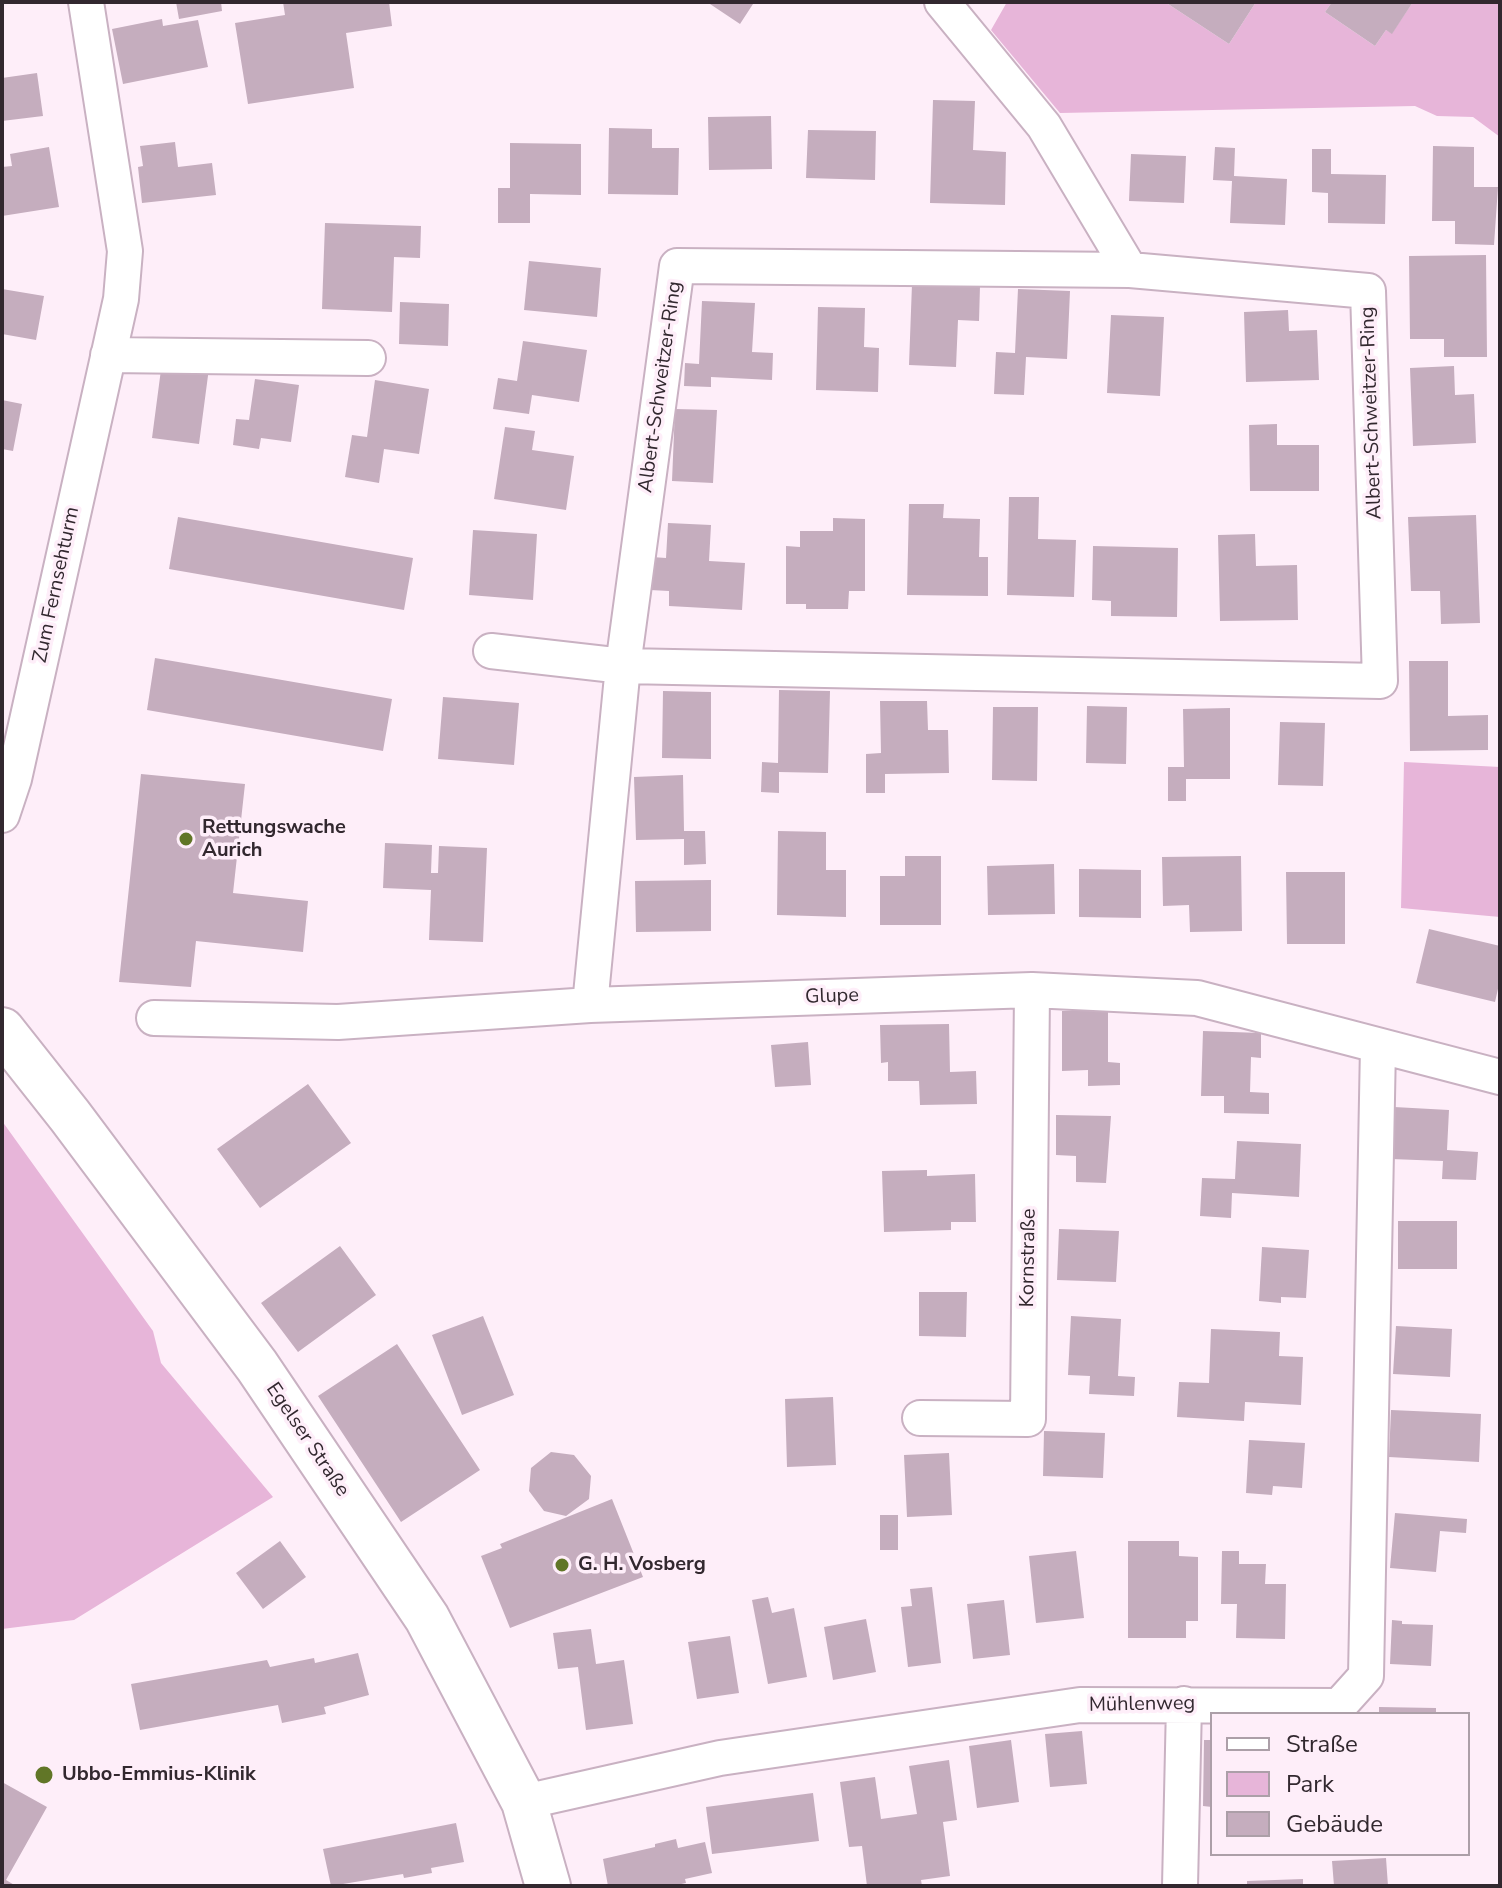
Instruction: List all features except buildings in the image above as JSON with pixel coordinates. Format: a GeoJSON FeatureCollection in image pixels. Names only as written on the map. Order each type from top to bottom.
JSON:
{"type":"FeatureCollection","features":[{"type":"Feature","properties":{"kind":"main road","name":"Egelser Straße"},"geometry":{"type":"LineString","coordinates":[[2,1030],[257,1366],[427,1618],[524,1802],[548,1886]]}},
{"type":"Feature","properties":{"kind":"street","name":"Zum Fernsehturm"},"geometry":{"type":"LineString","coordinates":[[2,815],[14,779],[121,299],[125,251],[86,2]]}},
{"type":"Feature","properties":{"kind":"street"},"geometry":{"type":"LineString","coordinates":[[942,2],[1044,126],[1130,270]]}},
{"type":"Feature","properties":{"kind":"street","name":"Albert-Schweitzer-Ring"},"geometry":{"type":"LineString","coordinates":[[491,651],[623,666],[1380,681],[1368,291],[1130,270],[677,266],[623,666],[590,1005]]}},
{"type":"Feature","properties":{"kind":"street"},"geometry":{"type":"LineString","coordinates":[[108,355],[368,358]]}},
{"type":"Feature","properties":{"kind":"street","name":"Glupe"},"geometry":{"type":"LineString","coordinates":[[154,1018],[338,1022],[590,1005],[1032,990],[1197,998],[1500,1077]]}},
{"type":"Feature","properties":{"kind":"street","name":"Kornstraße"},"geometry":{"type":"LineString","coordinates":[[920,1418],[1028,1419],[1032,990]]}},
{"type":"Feature","properties":{"kind":"street","name":"Mühlenweg"},"geometry":{"type":"LineString","coordinates":[[524,1802],[735,1755],[1080,1705],[1339,1706],[1366,1676],[1378,1046]]}},
{"type":"Feature","properties":{"kind":"street"},"geometry":{"type":"LineString","coordinates":[[1180,1886],[1184,1704]]}},
{"type":"Feature","properties":{"kind":"green space"},"geometry":{"type":"Polygon","coordinates":[[[1007,2],[1165,2],[1229,44],[1256,2],[1332,2],[1325,12],[1375,46],[1386,30],[1392,33],[1413,2],[1500,2],[1500,137],[1473,117],[1437,116],[1415,106],[1060,113],[991,30],[1007,2]]]}},
{"type":"Feature","properties":{"kind":"green space"},"geometry":{"type":"Polygon","coordinates":[[[1404,762],[1500,767],[1500,917],[1401,908],[1404,762]]]}},
{"type":"Feature","properties":{"kind":"green space"},"geometry":{"type":"Polygon","coordinates":[[[2,1121],[153,1331],[161,1363],[273,1497],[74,1620],[2,1629],[2,1121]]]}},
{"type":"Feature","properties":{"kind":"place","name":"Rettungswache Aurich"},"geometry":{"type":"Point","coordinates":[186,839]}},
{"type":"Feature","properties":{"kind":"place","name":"G. H. Vosberg"},"geometry":{"type":"Point","coordinates":[562,1565]}},
{"type":"Feature","properties":{"kind":"place","name":"Ubbo-Emmius-Klinik"},"geometry":{"type":"Point","coordinates":[44,1775]}}]}
